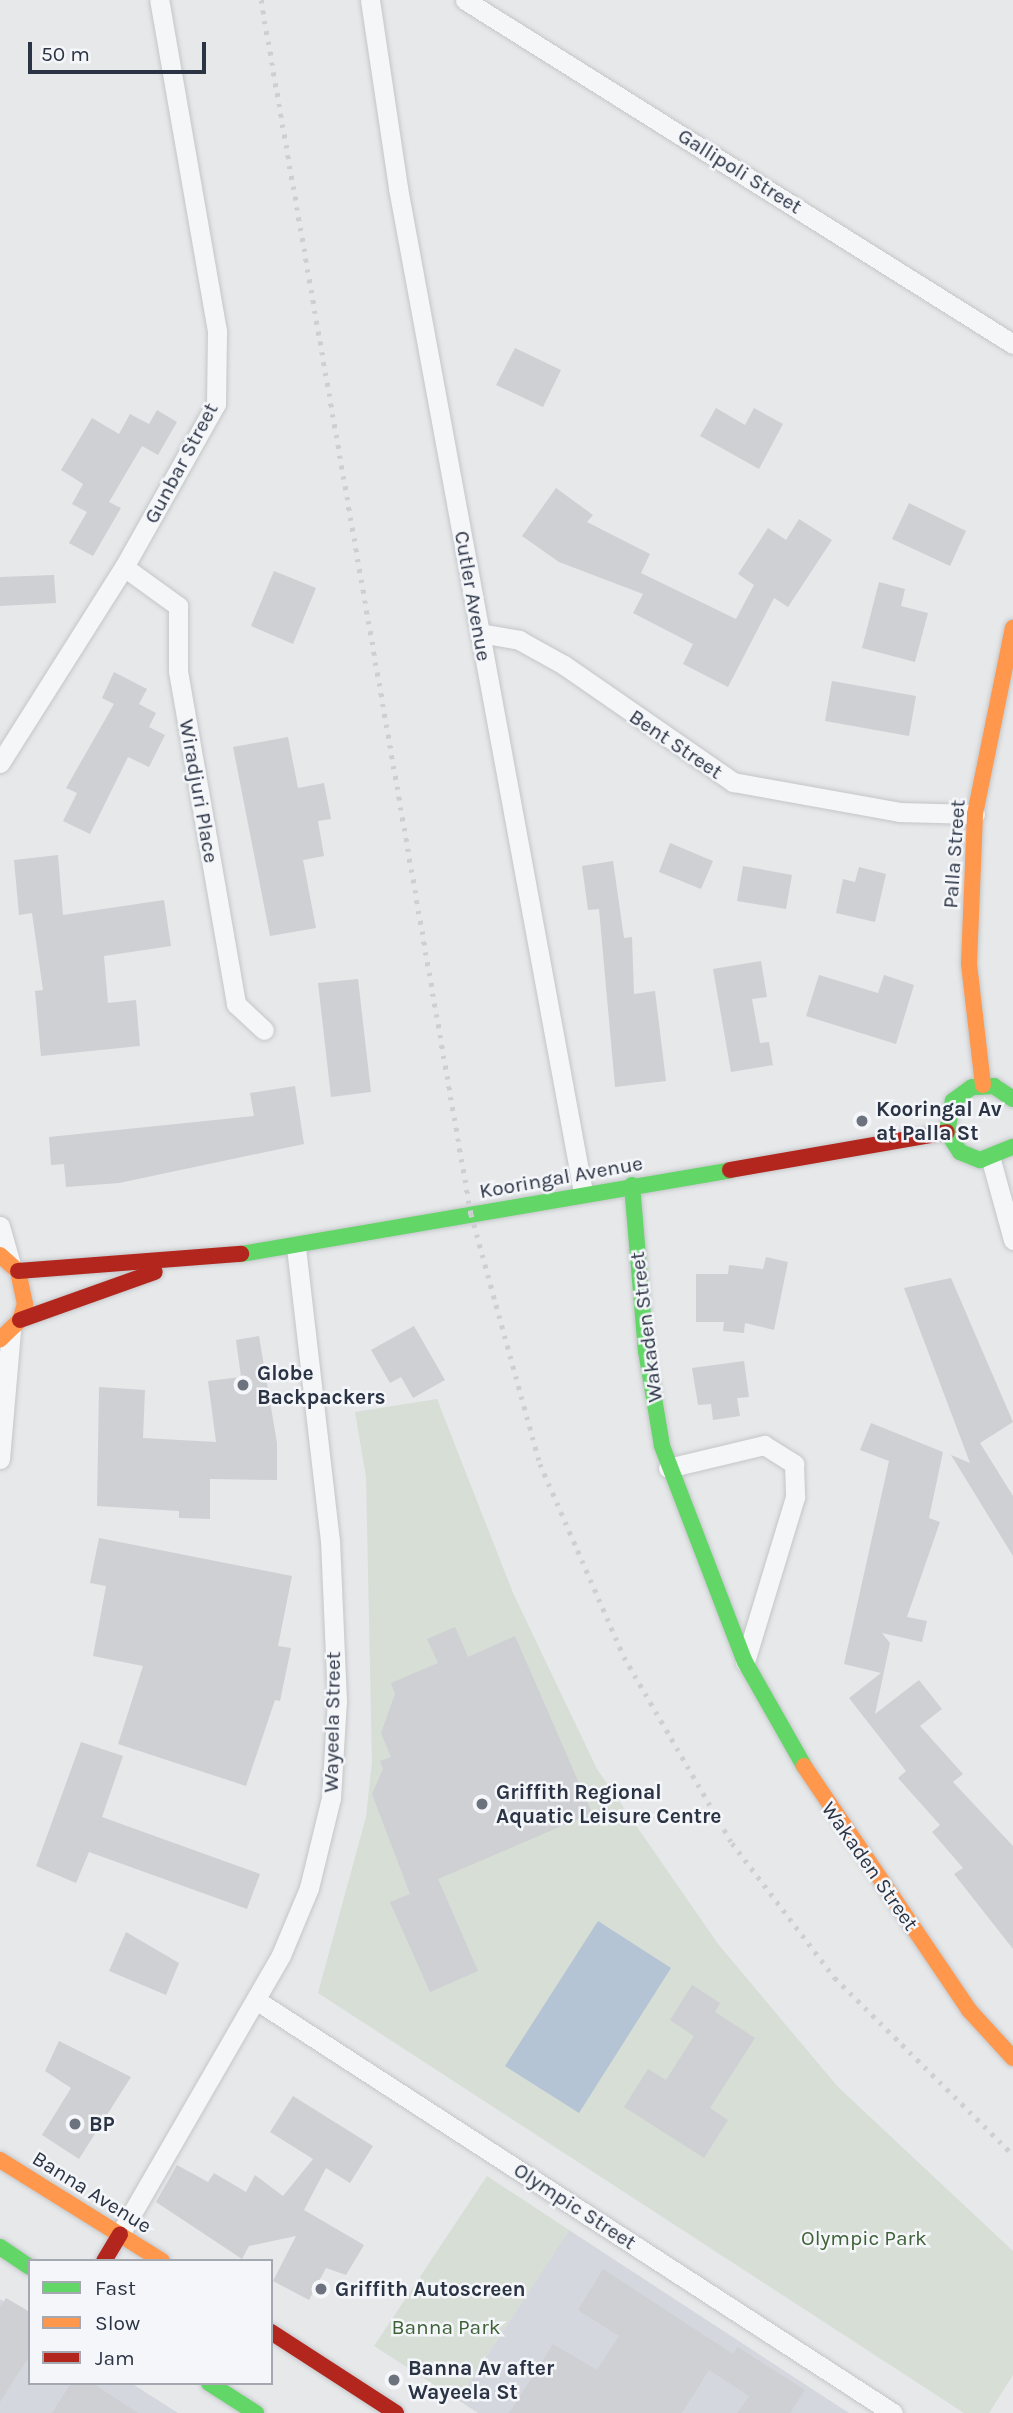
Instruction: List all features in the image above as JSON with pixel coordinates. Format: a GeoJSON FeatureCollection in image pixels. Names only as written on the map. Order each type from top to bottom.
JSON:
{"type":"FeatureCollection","features":[{"type":"Feature","properties":{"kind":"street","name":"Gunbar Street"},"geometry":{"type":"LineString","coordinates":[[0,763],[124,567],[216,404],[220,360],[159,0]]}},
{"type":"Feature","properties":{"kind":"street","name":"Cutler Avenue"},"geometry":{"type":"LineString","coordinates":[[370,0],[480,633],[583,1192]]}},
{"type":"Feature","properties":{"kind":"street","name":"Gallipoli Street"},"geometry":{"type":"LineString","coordinates":[[465,0],[1013,344]]}},
{"type":"Feature","properties":{"kind":"street","name":"Wiradjuri Place"},"geometry":{"type":"LineString","coordinates":[[124,567],[178,606],[178,671],[236,1004],[264,1030]]}},
{"type":"Feature","properties":{"kind":"street","name":"Palla Street"},"geometry":{"type":"LineString","coordinates":[[983,1085],[969,964],[975,814],[1013,628]]}},
{"type":"Feature","properties":{"kind":"street","name":"Bent Street"},"geometry":{"type":"LineString","coordinates":[[480,633],[519,640],[564,665],[733,782],[899,812],[975,814]]}},
{"type":"Feature","properties":{"kind":"street"},"geometry":{"type":"LineString","coordinates":[[1013,1099],[983,1085],[953,1101],[947,1132],[960,1152],[991,1160],[1013,1147]]}},
{"type":"Feature","properties":{"kind":"street","name":"Kooringal Avenue"},"geometry":{"type":"LineString","coordinates":[[9,1262],[181,1263],[296,1246],[583,1192],[947,1132]]}},
{"type":"Feature","properties":{"kind":"street"},"geometry":{"type":"LineString","coordinates":[[991,1160],[1013,1240]]}},
{"type":"Feature","properties":{"kind":"street","name":"Wakaden Street"},"geometry":{"type":"LineString","coordinates":[[632,1185],[646,1352],[668,1468],[745,1662],[819,1793],[969,2010],[1013,2058]]}},
{"type":"Feature","properties":{"kind":"street"},"geometry":{"type":"LineString","coordinates":[[0,1226],[9,1262],[25,1304],[10,1330],[0,1459]]}},
{"type":"Feature","properties":{"kind":"street","name":"Wayeela Street"},"geometry":{"type":"LineString","coordinates":[[120,2234],[256,2000],[309,1888],[331,1798],[337,1701],[326,1493],[296,1246]]}},
{"type":"Feature","properties":{"kind":"street","name":"Kooringal Avenue"},"geometry":{"type":"LineString","coordinates":[[10,1330],[181,1263]]}},
{"type":"Feature","properties":{"kind":"street"},"geometry":{"type":"LineString","coordinates":[[668,1468],[764,1445],[794,1464],[795,1497],[745,1662]]}},
{"type":"Feature","properties":{"kind":"street","name":"Olympic Street"},"geometry":{"type":"LineString","coordinates":[[256,2000],[893,2413]]}},
{"type":"Feature","properties":{"kind":"street","name":"Banna Avenue"},"geometry":{"type":"LineString","coordinates":[[0,2160],[159,2259]]}},
{"type":"Feature","properties":{"kind":"street"},"geometry":{"type":"LineString","coordinates":[[105,2259],[120,2234]]}},
{"type":"Feature","properties":{"kind":"street"},"geometry":{"type":"LineString","coordinates":[[0,2247],[28,2266]]}},
{"type":"Feature","properties":{"kind":"street"},"geometry":{"type":"LineString","coordinates":[[273,2333],[396,2413]]}},
{"type":"Feature","properties":{"kind":"street"},"geometry":{"type":"LineString","coordinates":[[212,2385],[256,2413]]}},
{"type":"Feature","properties":{"kind":"shaded area"},"geometry":{"type":"Polygon","coordinates":[[[569,2230],[849,2413],[478,2413],[458,2400],[569,2230]]]}},
{"type":"Feature","properties":{"kind":"shaded area"},"geometry":{"type":"Polygon","coordinates":[[[0,2299],[28,2317],[28,2385],[134,2385],[178,2413],[0,2413],[0,2299]]]}},
{"type":"Feature","properties":{"kind":"green space","name":"Olympic Park"},"geometry":{"type":"Polygon","coordinates":[[[437,1399],[513,1593],[597,1769],[718,1944],[838,2087],[1013,2251],[1013,2375],[989,2413],[964,2413],[318,1993],[366,1817],[372,1762],[366,1477],[355,1412],[437,1399]]]}},
{"type":"Feature","properties":{"kind":"green space","name":"Banna Park"},"geometry":{"type":"Polygon","coordinates":[[[487,2176],[569,2230],[458,2400],[374,2346],[487,2176]]]}},
{"type":"Feature","properties":{"kind":"water"},"geometry":{"type":"Polygon","coordinates":[[[598,1921],[671,1968],[579,2113],[505,2066],[598,1921]]]}},
{"type":"Feature","properties":{"kind":"building"},"geometry":{"type":"Polygon","coordinates":[[[515,348],[561,370],[543,407],[496,385],[515,348]]]}},
{"type":"Feature","properties":{"kind":"building"},"geometry":{"type":"Polygon","coordinates":[[[716,408],[745,425],[754,408],[783,424],[759,469],[700,436],[716,408]]]}},
{"type":"Feature","properties":{"kind":"building"},"geometry":{"type":"Polygon","coordinates":[[[157,410],[177,422],[158,455],[142,446],[109,502],[121,508],[93,556],[69,543],[87,512],[72,504],[83,484],[61,470],[92,418],[119,434],[130,414],[149,424],[157,410]]]}},
{"type":"Feature","properties":{"kind":"building"},"geometry":{"type":"Polygon","coordinates":[[[556,488],[593,515],[587,522],[650,554],[641,573],[736,619],[754,585],[738,574],[768,528],[786,540],[799,519],[832,540],[788,607],[774,598],[728,687],[683,664],[693,644],[633,613],[643,594],[559,562],[522,536],[556,488]]]}},
{"type":"Feature","properties":{"kind":"building"},"geometry":{"type":"Polygon","coordinates":[[[909,503],[966,531],[950,566],[892,539],[909,503]]]}},
{"type":"Feature","properties":{"kind":"building"},"geometry":{"type":"Polygon","coordinates":[[[274,571],[316,588],[293,644],[251,626],[274,571]]]}},
{"type":"Feature","properties":{"kind":"building"},"geometry":{"type":"Polygon","coordinates":[[[54,575],[56,603],[0,606],[0,577],[54,575]]]}},
{"type":"Feature","properties":{"kind":"building"},"geometry":{"type":"Polygon","coordinates":[[[879,582],[905,589],[901,606],[928,613],[915,662],[862,648],[879,582]]]}},
{"type":"Feature","properties":{"kind":"building"},"geometry":{"type":"Polygon","coordinates":[[[114,672],[147,689],[139,704],[156,713],[149,727],[165,735],[149,767],[128,757],[90,834],[63,821],[77,793],[66,788],[114,704],[102,698],[114,672]]]}},
{"type":"Feature","properties":{"kind":"building"},"geometry":{"type":"Polygon","coordinates":[[[832,681],[916,696],[909,736],[825,721],[832,681]]]}},
{"type":"Feature","properties":{"kind":"building"},"geometry":{"type":"Polygon","coordinates":[[[288,737],[298,788],[324,783],[331,819],[318,821],[324,856],[303,860],[316,928],[270,936],[233,747],[288,737]]]}},
{"type":"Feature","properties":{"kind":"building"},"geometry":{"type":"Polygon","coordinates":[[[670,843],[713,861],[701,889],[659,872],[670,843]]]}},
{"type":"Feature","properties":{"kind":"building"},"geometry":{"type":"Polygon","coordinates":[[[58,855],[63,915],[164,900],[171,946],[104,956],[108,1003],[136,1000],[140,1046],[41,1056],[35,991],[43,990],[32,913],[19,915],[14,860],[58,855]]]}},
{"type":"Feature","properties":{"kind":"building"},"geometry":{"type":"Polygon","coordinates":[[[613,861],[624,938],[632,937],[634,994],[655,991],[666,1081],[615,1087],[599,909],[588,910],[582,866],[613,861]]]}},
{"type":"Feature","properties":{"kind":"building"},"geometry":{"type":"Polygon","coordinates":[[[743,866],[792,875],[786,909],[737,901],[743,866]]]}},
{"type":"Feature","properties":{"kind":"building"},"geometry":{"type":"Polygon","coordinates":[[[859,867],[886,874],[875,922],[836,913],[843,879],[855,882],[859,867]]]}},
{"type":"Feature","properties":{"kind":"building"},"geometry":{"type":"Polygon","coordinates":[[[761,961],[767,997],[752,999],[760,1043],[769,1042],[773,1065],[731,1072],[713,969],[761,961]]]}},
{"type":"Feature","properties":{"kind":"building"},"geometry":{"type":"Polygon","coordinates":[[[819,975],[878,993],[884,975],[914,985],[896,1044],[806,1016],[819,975]]]}},
{"type":"Feature","properties":{"kind":"building"},"geometry":{"type":"Polygon","coordinates":[[[358,979],[371,1092],[331,1097],[318,983],[358,979]]]}},
{"type":"Feature","properties":{"kind":"building"},"geometry":{"type":"Polygon","coordinates":[[[295,1086],[304,1144],[119,1183],[66,1187],[64,1164],[51,1165],[49,1137],[254,1116],[250,1093],[295,1086]]]}},
{"type":"Feature","properties":{"kind":"building"},"geometry":{"type":"Polygon","coordinates":[[[766,1257],[788,1262],[774,1330],[745,1323],[744,1333],[723,1331],[724,1322],[696,1322],[696,1274],[728,1274],[729,1265],[763,1269],[766,1257]]]}},
{"type":"Feature","properties":{"kind":"building"},"geometry":{"type":"Polygon","coordinates":[[[951,1278],[1013,1422],[980,1443],[1013,1496],[1013,1556],[951,1455],[970,1463],[904,1288],[951,1278]]]}},
{"type":"Feature","properties":{"kind":"building"},"geometry":{"type":"Polygon","coordinates":[[[414,1326],[445,1380],[413,1398],[401,1377],[390,1383],[371,1350],[414,1326]]]}},
{"type":"Feature","properties":{"kind":"building"},"geometry":{"type":"Polygon","coordinates":[[[259,1336],[277,1443],[277,1480],[210,1479],[210,1519],[179,1518],[179,1511],[97,1506],[99,1387],[145,1390],[143,1438],[216,1442],[208,1381],[241,1377],[236,1340],[259,1336]]]}},
{"type":"Feature","properties":{"kind":"building"},"geometry":{"type":"Polygon","coordinates":[[[744,1361],[749,1397],[737,1398],[740,1416],[713,1420],[711,1404],[698,1405],[692,1368],[744,1361]]]}},
{"type":"Feature","properties":{"kind":"building"},"geometry":{"type":"Polygon","coordinates":[[[871,1423],[943,1452],[929,1518],[940,1522],[907,1617],[927,1621],[922,1642],[882,1633],[890,1643],[875,1714],[919,1680],[942,1709],[920,1726],[963,1774],[953,1782],[1013,1846],[1013,1949],[954,1874],[963,1868],[932,1832],[940,1825],[898,1778],[906,1771],[849,1698],[881,1673],[844,1664],[889,1461],[860,1450],[871,1423]]]}},
{"type":"Feature","properties":{"kind":"building"},"geometry":{"type":"Polygon","coordinates":[[[99,1538],[292,1576],[278,1646],[291,1648],[280,1701],[275,1700],[246,1786],[118,1744],[143,1666],[93,1656],[106,1586],[90,1583],[99,1538]]]}},
{"type":"Feature","properties":{"kind":"building","name":"Griffith Regional Aquatic Leisure Centre"},"geometry":{"type":"Polygon","coordinates":[[[455,1627],[468,1657],[515,1636],[592,1813],[438,1879],[478,1971],[430,1992],[390,1902],[410,1894],[372,1794],[383,1769],[380,1761],[391,1757],[381,1733],[395,1694],[391,1683],[438,1663],[427,1639],[455,1627]]]}},
{"type":"Feature","properties":{"kind":"building"},"geometry":{"type":"Polygon","coordinates":[[[81,1742],[123,1756],[102,1817],[260,1874],[247,1909],[89,1852],[76,1883],[36,1866],[81,1742]]]}},
{"type":"Feature","properties":{"kind":"building"},"geometry":{"type":"Polygon","coordinates":[[[126,1932],[179,1963],[166,1995],[109,1971],[126,1932]]]}},
{"type":"Feature","properties":{"kind":"building"},"geometry":{"type":"Polygon","coordinates":[[[692,1985],[720,2003],[715,2012],[755,2038],[710,2108],[728,2120],[704,2158],[624,2107],[648,2069],[666,2080],[694,2036],[670,2020],[692,1985]]]}},
{"type":"Feature","properties":{"kind":"building"},"geometry":{"type":"Polygon","coordinates":[[[59,2041],[131,2077],[79,2159],[42,2135],[71,2088],[45,2071],[59,2041]]]}},
{"type":"Feature","properties":{"kind":"building"},"geometry":{"type":"Polygon","coordinates":[[[293,2096],[373,2146],[350,2183],[326,2168],[304,2210],[364,2245],[346,2275],[326,2268],[309,2300],[273,2281],[296,2236],[249,2246],[242,2259],[156,2202],[177,2165],[208,2182],[214,2173],[246,2192],[255,2175],[283,2196],[313,2159],[270,2132],[293,2096]]]}},
{"type":"Feature","properties":{"kind":"building"},"geometry":{"type":"Polygon","coordinates":[[[603,2269],[733,2354],[738,2347],[805,2390],[790,2413],[737,2413],[749,2396],[709,2370],[682,2413],[509,2413],[553,2344],[597,2370],[619,2336],[578,2310],[603,2269]]]}},
{"type":"Feature","properties":{"kind":"building"},"geometry":{"type":"Polygon","coordinates":[[[6,2298],[28,2311],[28,2358],[0,2402],[0,2307],[6,2298]]]}},
{"type":"Feature","properties":{"kind":"building"},"geometry":{"type":"Polygon","coordinates":[[[70,2385],[95,2385],[138,2413],[52,2413],[70,2385]]]}},
{"type":"Feature","properties":{"kind":"railway"},"geometry":{"type":"LineString","coordinates":[[261,0],[471,1214],[540,1464],[624,1657],[732,1843],[835,1978],[1013,2155]]}},
{"type":"Feature","properties":{"kind":"traffic: fast"},"geometry":{"type":"LineString","coordinates":[[1013,1099],[994,1086],[972,1087],[953,1101],[947,1132],[960,1152],[980,1160],[1013,1147]]}},
{"type":"Feature","properties":{"kind":"traffic: fast"},"geometry":{"type":"LineString","coordinates":[[241,1254],[730,1170]]}},
{"type":"Feature","properties":{"kind":"traffic: fast"},"geometry":{"type":"LineString","coordinates":[[632,1185],[646,1351],[662,1446],[745,1662],[804,1766]]}},
{"type":"Feature","properties":{"kind":"traffic: fast"},"geometry":{"type":"LineString","coordinates":[[0,2247],[28,2266]]}},
{"type":"Feature","properties":{"kind":"traffic: fast"},"geometry":{"type":"LineString","coordinates":[[212,2385],[256,2413]]}},
{"type":"Feature","properties":{"kind":"traffic: slow"},"geometry":{"type":"LineString","coordinates":[[983,1085],[969,964],[975,814],[1013,628]]}},
{"type":"Feature","properties":{"kind":"traffic: slow"},"geometry":{"type":"LineString","coordinates":[[0,1255],[18,1271],[25,1304],[20,1320],[0,1339]]}},
{"type":"Feature","properties":{"kind":"traffic: slow"},"geometry":{"type":"LineString","coordinates":[[804,1766],[969,2010],[1013,2058]]}},
{"type":"Feature","properties":{"kind":"traffic: slow"},"geometry":{"type":"LineString","coordinates":[[0,2160],[159,2259]]}},
{"type":"Feature","properties":{"kind":"traffic: jam"},"geometry":{"type":"LineString","coordinates":[[730,1170],[947,1132]]}},
{"type":"Feature","properties":{"kind":"traffic: jam"},"geometry":{"type":"LineString","coordinates":[[18,1271],[241,1254]]}},
{"type":"Feature","properties":{"kind":"traffic: jam"},"geometry":{"type":"LineString","coordinates":[[20,1320],[155,1272]]}},
{"type":"Feature","properties":{"kind":"traffic: jam"},"geometry":{"type":"LineString","coordinates":[[105,2259],[120,2234]]}},
{"type":"Feature","properties":{"kind":"traffic: jam"},"geometry":{"type":"LineString","coordinates":[[273,2333],[396,2413]]}},
{"type":"Feature","properties":{"kind":"place","name":"Kooringal Av at Palla St"},"geometry":{"type":"Point","coordinates":[862,1121]}},
{"type":"Feature","properties":{"kind":"place","name":"Globe Backpackers"},"geometry":{"type":"Point","coordinates":[243,1385]}},
{"type":"Feature","properties":{"kind":"place","name":"Griffith Regional Aquatic Leisure Centre"},"geometry":{"type":"Point","coordinates":[482,1804]}},
{"type":"Feature","properties":{"kind":"place","name":"BP"},"geometry":{"type":"Point","coordinates":[75,2124]}},
{"type":"Feature","properties":{"kind":"place","name":"Griffith Autoscreen"},"geometry":{"type":"Point","coordinates":[321,2289]}},
{"type":"Feature","properties":{"kind":"place","name":"Banna Av after Wayeela St"},"geometry":{"type":"Point","coordinates":[394,2380]}}]}
